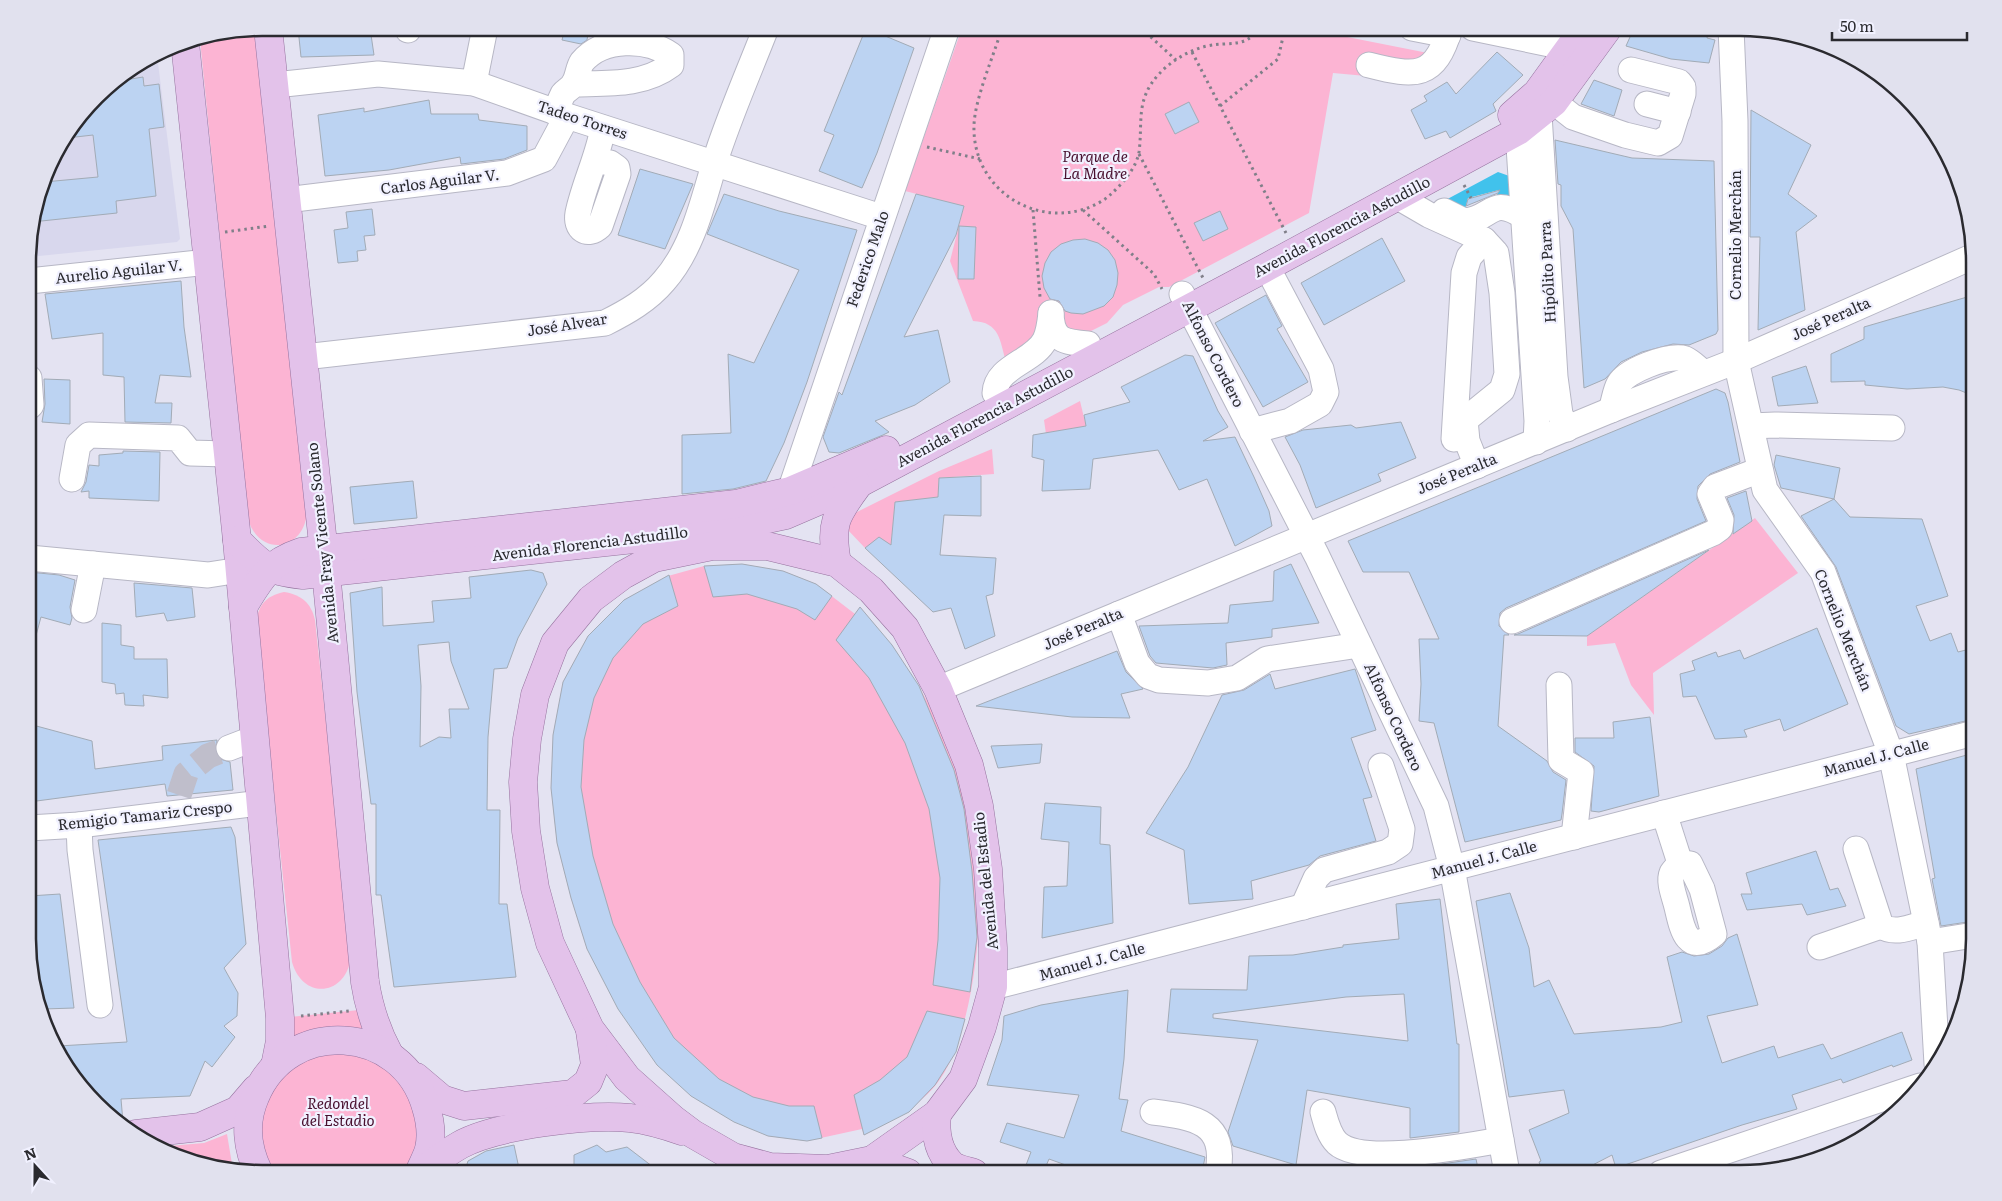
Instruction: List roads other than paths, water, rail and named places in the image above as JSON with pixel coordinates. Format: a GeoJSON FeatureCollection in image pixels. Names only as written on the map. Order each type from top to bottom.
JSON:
{"type":"FeatureCollection","features":[{"type":"Feature","properties":{"kind":"main road","name":"Avenida Fray Vicente Solano"},"geometry":{"type":"LineString","coordinates":[[269,36],[304,357],[369,1009],[377,1032],[398,1062]]}},
{"type":"Feature","properties":{"kind":"main road","name":"Avenida Florencia Astudillo"},"geometry":{"type":"LineString","coordinates":[[324,560],[698,539],[786,515],[860,483],[1177,297],[1267,267],[1518,131],[1547,108],[1602,36]]}},
{"type":"Feature","properties":{"kind":"main road","name":"Avenida Florencia Astudillo"},"geometry":{"type":"LineString","coordinates":[[237,540],[255,559],[269,569],[303,575],[324,560],[736,504],[790,491],[881,452],[995,393],[1508,118],[1536,93],[1576,38]]}},
{"type":"Feature","properties":{"kind":"main road"},"geometry":{"type":"LineString","coordinates":[[186,49],[226,454],[240,570],[280,1018],[280,1041],[267,1076],[250,1107],[248,1134],[252,1159],[255,1165]]}},
{"type":"Feature","properties":{"kind":"main road"},"geometry":{"type":"LineString","coordinates":[[837,563],[832,538],[838,512],[860,483]]}},
{"type":"Feature","properties":{"kind":"main road"},"geometry":{"type":"LineString","coordinates":[[698,539],[717,506]]}},
{"type":"Feature","properties":{"kind":"main road","name":"Avenida del Estadio"},"geometry":{"type":"LineString","coordinates":[[763,1165],[733,1157],[693,1134],[672,1119],[627,1078],[590,1029],[550,943],[535,888],[526,831],[523,782],[527,739],[535,695],[556,642],[591,599],[623,575],[654,558],[698,539],[712,546],[767,546],[837,563],[871,590],[905,628],[938,689],[969,764],[979,806],[988,869],[994,948],[993,987],[982,1027],[963,1079],[937,1114],[872,1160],[852,1165]]}},
{"type":"Feature","properties":{"kind":"main road"},"geometry":{"type":"LineString","coordinates":[[243,607],[269,569]]}},
{"type":"Feature","properties":{"kind":"main road","name":"Avenida del Estadio"},"geometry":{"type":"LineString","coordinates":[[398,1062],[442,1099],[464,1106],[573,1094],[588,1082],[595,1065],[590,1029]]}},
{"type":"Feature","properties":{"kind":"main road"},"geometry":{"type":"LineString","coordinates":[[146,1133],[200,1127],[238,1110],[267,1076],[295,1051],[326,1041],[342,1040],[367,1044],[398,1062],[422,1093],[430,1120],[429,1148],[422,1165]]}},
{"type":"Feature","properties":{"kind":"main road"},"geometry":{"type":"LineString","coordinates":[[937,1114],[935,1135],[951,1165]]}},
{"type":"Feature","properties":{"kind":"main road","name":"Avenida del Estadio"},"geometry":{"type":"LineString","coordinates":[[432,1165],[462,1144],[517,1126],[594,1118],[629,1118],[656,1122],[693,1134]]}},
{"type":"Feature","properties":{"kind":"main road"},"geometry":{"type":"LineString","coordinates":[[872,1160],[886,1165]]}},
{"type":"Feature","properties":{"kind":"street"},"geometry":{"type":"LineString","coordinates":[[474,83],[483,36]]}},
{"type":"Feature","properties":{"kind":"street","name":"José Alvear"},"geometry":{"type":"LineString","coordinates":[[304,357],[606,323],[634,308],[664,282],[682,255],[763,36]]}},
{"type":"Feature","properties":{"kind":"street","name":"Federico Malo"},"geometry":{"type":"LineString","coordinates":[[790,491],[881,217],[944,36]]}},
{"type":"Feature","properties":{"kind":"street"},"geometry":{"type":"LineString","coordinates":[[1369,65],[1398,72],[1424,69],[1441,54],[1447,36]]}},
{"type":"Feature","properties":{"kind":"street"},"geometry":{"type":"LineString","coordinates":[[1555,36],[1576,38]]}},
{"type":"Feature","properties":{"kind":"street","name":"Cornelio Merchán"},"geometry":{"type":"LineString","coordinates":[[1731,36],[1736,121],[1736,361],[1765,490],[1823,572],[1891,754],[1928,932],[1936,1052]]}},
{"type":"Feature","properties":{"kind":"street"},"geometry":{"type":"LineString","coordinates":[[1547,108],[1625,135],[1658,143],[1670,136],[1683,94],[1683,87],[1678,82],[1631,70]]}},
{"type":"Feature","properties":{"kind":"street","name":"Tadeo Torres"},"geometry":{"type":"LineString","coordinates":[[275,85],[378,74],[474,83],[603,128],[881,217]]}},
{"type":"Feature","properties":{"kind":"street","name":"Carlos Aguilar V."},"geometry":{"type":"LineString","coordinates":[[287,211],[507,173],[544,158],[561,114],[564,93],[574,84]]}},
{"type":"Feature","properties":{"kind":"street"},"geometry":{"type":"LineString","coordinates":[[1647,104],[1678,112]]}},
{"type":"Feature","properties":{"kind":"street","name":"Hipólito Parra"},"geometry":{"type":"LineString","coordinates":[[1547,108],[1555,377],[1560,414],[1567,429]]}},
{"type":"Feature","properties":{"kind":"street"},"geometry":{"type":"LineString","coordinates":[[595,160],[610,163],[617,168],[618,174],[600,226],[594,232],[587,232],[580,229],[577,224],[578,214],[603,128]]}},
{"type":"Feature","properties":{"kind":"street","name":"Hipólito Parra"},"geometry":{"type":"LineString","coordinates":[[1518,131],[1536,442]]}},
{"type":"Feature","properties":{"kind":"street"},"geometry":{"type":"LineString","coordinates":[[585,192],[609,198]]}},
{"type":"Feature","properties":{"kind":"street"},"geometry":{"type":"LineString","coordinates":[[1403,194],[1460,221],[1468,221],[1502,206],[1511,208],[1523,216]]}},
{"type":"Feature","properties":{"kind":"street"},"geometry":{"type":"LineString","coordinates":[[1403,194],[1437,219],[1484,240],[1496,253],[1502,293],[1506,374],[1502,390],[1465,420],[1467,470]]}},
{"type":"Feature","properties":{"kind":"street"},"geometry":{"type":"LineString","coordinates":[[1467,470],[1454,445],[1464,273],[1470,257],[1484,240]]}},
{"type":"Feature","properties":{"kind":"street","name":"José Peralta"},"geometry":{"type":"LineString","coordinates":[[938,689],[1611,410],[1736,361],[1966,260]]}},
{"type":"Feature","properties":{"kind":"street","name":"Aurelio Aguilar V."},"geometry":{"type":"LineString","coordinates":[[36,280],[208,262]]}},
{"type":"Feature","properties":{"kind":"street"},"geometry":{"type":"LineString","coordinates":[[1252,430],[1290,421],[1320,404],[1326,392],[1321,369],[1267,267]]}},
{"type":"Feature","properties":{"kind":"street","name":"Alfonso Cordero"},"geometry":{"type":"LineString","coordinates":[[1177,297],[1252,430],[1307,536],[1436,806],[1452,868],[1506,1165]]}},
{"type":"Feature","properties":{"kind":"street"},"geometry":{"type":"LineString","coordinates":[[995,393],[998,382],[1006,372],[1035,354],[1046,340],[1051,313],[1052,328],[1060,338],[1074,343],[1088,344]]}},
{"type":"Feature","properties":{"kind":"street"},"geometry":{"type":"LineString","coordinates":[[1456,391],[1491,398]]}},
{"type":"Feature","properties":{"kind":"street"},"geometry":{"type":"LineString","coordinates":[[1751,426],[1892,428]]}},
{"type":"Feature","properties":{"kind":"street"},"geometry":{"type":"LineString","coordinates":[[72,480],[78,445],[89,436],[178,438],[190,453],[226,454]]}},
{"type":"Feature","properties":{"kind":"street"},"geometry":{"type":"LineString","coordinates":[[1512,622],[1713,533],[1720,528],[1720,520],[1710,494],[1715,487],[1760,470]]}},
{"type":"Feature","properties":{"kind":"street"},"geometry":{"type":"LineString","coordinates":[[36,559],[208,575],[240,570]]}},
{"type":"Feature","properties":{"kind":"street"},"geometry":{"type":"LineString","coordinates":[[84,610],[93,564]]}},
{"type":"Feature","properties":{"kind":"street"},"geometry":{"type":"LineString","coordinates":[[1119,614],[1138,663],[1148,676],[1159,680],[1208,683],[1228,680],[1237,678],[1267,660],[1359,644]]}},
{"type":"Feature","properties":{"kind":"street"},"geometry":{"type":"LineString","coordinates":[[1559,685],[1561,760],[1581,772],[1574,836]]}},
{"type":"Feature","properties":{"kind":"street","name":"Manuel J. Calle"},"geometry":{"type":"LineString","coordinates":[[993,987],[1966,735]]}},
{"type":"Feature","properties":{"kind":"street"},"geometry":{"type":"LineString","coordinates":[[228,748],[255,738]]}},
{"type":"Feature","properties":{"kind":"street"},"geometry":{"type":"LineString","coordinates":[[1303,907],[1316,878],[1324,870],[1388,852],[1400,844],[1402,829],[1381,766]]}},
{"type":"Feature","properties":{"kind":"street","name":"Remigio Tamariz Crespo"},"geometry":{"type":"LineString","coordinates":[[36,828],[79,825],[177,803],[260,803]]}},
{"type":"Feature","properties":{"kind":"street"},"geometry":{"type":"LineString","coordinates":[[1664,813],[1680,864]]}},
{"type":"Feature","properties":{"kind":"street"},"geometry":{"type":"LineString","coordinates":[[79,825],[80,850],[100,1005]]}},
{"type":"Feature","properties":{"kind":"street"},"geometry":{"type":"LineString","coordinates":[[1856,849],[1881,926],[1888,930],[1966,934]]}},
{"type":"Feature","properties":{"kind":"street"},"geometry":{"type":"LineString","coordinates":[[1820,947],[1881,926]]}},
{"type":"Feature","properties":{"kind":"street"},"geometry":{"type":"LineString","coordinates":[[1664,1165],[1909,1090]]}},
{"type":"Feature","properties":{"kind":"street"},"geometry":{"type":"LineString","coordinates":[[1153,1112],[1188,1116],[1210,1128],[1219,1141],[1221,1157],[1220,1165]]}},
{"type":"Feature","properties":{"kind":"street"},"geometry":{"type":"LineString","coordinates":[[1323,1112],[1330,1133],[1338,1144],[1355,1152],[1390,1155],[1501,1140]]}},
{"type":"Feature","properties":{"kind":"water"},"geometry":{"type":"Polygon","coordinates":[[[1498,172],[1512,177],[1513,205],[1495,199],[1499,190],[1468,198],[1463,217],[1440,203],[1498,172]]]}},
{"type":"Feature","properties":{"kind":"tunnel"},"geometry":{"type":"LineString","coordinates":[[179,795],[186,774],[208,756],[229,748]]}},
{"type":"Feature","properties":{"kind":"park label","name":"Parque de La Madre"},"geometry":{"type":"Point","coordinates":[1095,166]}},
{"type":"Feature","properties":{"kind":"park label","name":"Redondel del Estadio"},"geometry":{"type":"Point","coordinates":[338,1112]}}]}
